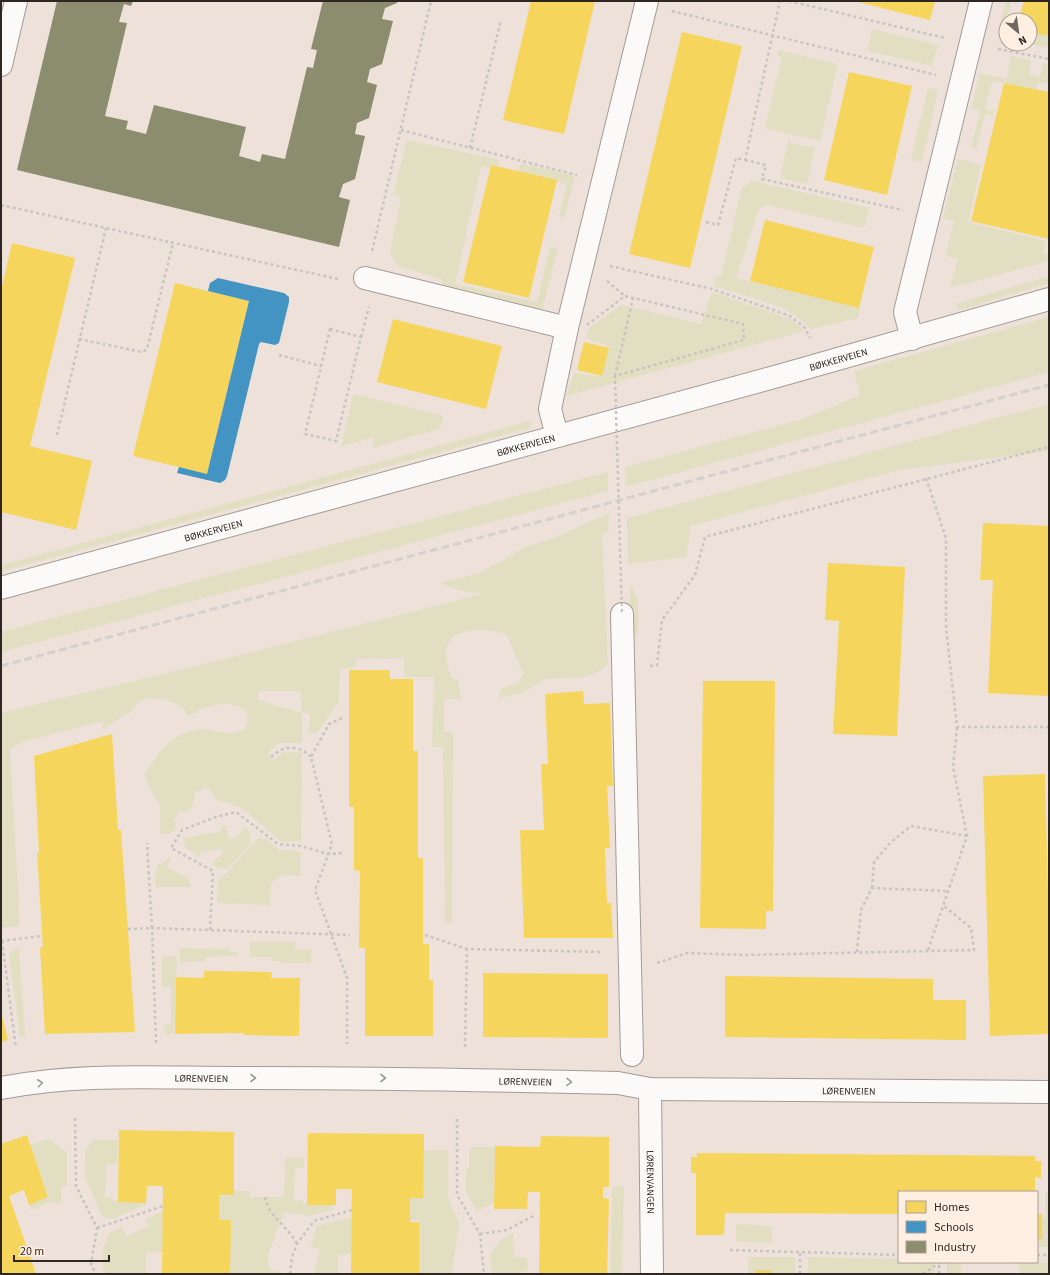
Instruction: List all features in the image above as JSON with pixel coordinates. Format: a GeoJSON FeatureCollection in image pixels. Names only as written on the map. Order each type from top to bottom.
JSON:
{"type":"FeatureCollection","features":[{"type":"Feature","properties":{"kind":"street"},"geometry":{"type":"LineString","coordinates":[[1,65],[16,1]]}},
{"type":"Feature","properties":{"kind":"street"},"geometry":{"type":"LineString","coordinates":[[912,339],[904,312],[981,1]]}},
{"type":"Feature","properties":{"kind":"street"},"geometry":{"type":"LineString","coordinates":[[556,436],[550,409],[577,327],[584,260],[647,3]]}},
{"type":"Feature","properties":{"kind":"street"},"geometry":{"type":"LineString","coordinates":[[364,281],[577,327]]}},
{"type":"Feature","properties":{"kind":"street","name":"BØKKERVEIEN"},"geometry":{"type":"LineString","coordinates":[[1,588],[912,339],[1049,299]]}},
{"type":"Feature","properties":{"kind":"street"},"geometry":{"type":"LineString","coordinates":[[622,614],[632,1055]]}},
{"type":"Feature","properties":{"kind":"street","name":"LØRENVEIEN"},"geometry":{"type":"LineString","coordinates":[[1,1088],[66,1079],[408,1078],[618,1083],[650,1089],[1049,1092]]}},
{"type":"Feature","properties":{"kind":"street","name":"LØRENVANGEN"},"geometry":{"type":"LineString","coordinates":[[650,1089],[652,1274]]}},
{"type":"Feature","properties":{"kind":"path"},"geometry":{"type":"LineString","coordinates":[[361,337],[330,329],[305,434],[336,441],[371,299],[364,281],[431,1]]}},
{"type":"Feature","properties":{"kind":"path"},"geometry":{"type":"LineString","coordinates":[[745,160],[780,1]]}},
{"type":"Feature","properties":{"kind":"path"},"geometry":{"type":"LineString","coordinates":[[789,1],[970,44],[1049,59]]}},
{"type":"Feature","properties":{"kind":"path"},"geometry":{"type":"LineString","coordinates":[[647,3],[773,36],[931,73]]}},
{"type":"Feature","properties":{"kind":"path"},"geometry":{"type":"LineString","coordinates":[[470,148],[501,20]]}},
{"type":"Feature","properties":{"kind":"path"},"geometry":{"type":"LineString","coordinates":[[401,130],[603,181]]}},
{"type":"Feature","properties":{"kind":"path"},"geometry":{"type":"LineString","coordinates":[[706,222],[718,226],[736,158],[766,165],[762,179],[928,216]]}},
{"type":"Feature","properties":{"kind":"path"},"geometry":{"type":"LineString","coordinates":[[1,205],[173,243],[364,281]]}},
{"type":"Feature","properties":{"kind":"path"},"geometry":{"type":"LineString","coordinates":[[57,435],[106,228]]}},
{"type":"Feature","properties":{"kind":"path"},"geometry":{"type":"LineString","coordinates":[[79,339],[142,352],[147,349],[173,243]]}},
{"type":"Feature","properties":{"kind":"path"},"geometry":{"type":"LineString","coordinates":[[584,260],[625,296],[743,324],[744,340],[615,376]]}},
{"type":"Feature","properties":{"kind":"path"},"geometry":{"type":"LineString","coordinates":[[584,260],[712,289],[766,307],[790,316],[805,328],[810,338]]}},
{"type":"Feature","properties":{"kind":"path"},"geometry":{"type":"LineString","coordinates":[[577,327],[625,296]]}},
{"type":"Feature","properties":{"kind":"path"},"geometry":{"type":"LineString","coordinates":[[622,614],[615,376],[633,298]]}},
{"type":"Feature","properties":{"kind":"path"},"geometry":{"type":"LineString","coordinates":[[279,355],[321,366]]}},
{"type":"Feature","properties":{"kind":"path"},"geometry":{"type":"LineString","coordinates":[[623,671],[657,665],[662,620],[695,576],[705,537],[1049,447]]}},
{"type":"Feature","properties":{"kind":"path"},"geometry":{"type":"LineString","coordinates":[[926,478],[946,538],[946,628],[956,727],[953,767],[967,836],[928,950]]}},
{"type":"Feature","properties":{"kind":"path"},"geometry":{"type":"LineString","coordinates":[[311,756],[329,724],[342,718]]}},
{"type":"Feature","properties":{"kind":"path"},"geometry":{"type":"LineString","coordinates":[[956,727],[1049,727]]}},
{"type":"Feature","properties":{"kind":"path"},"geometry":{"type":"LineString","coordinates":[[271,756],[280,749],[286,748],[302,748],[311,756],[332,844],[314,890],[347,978],[347,1044]]}},
{"type":"Feature","properties":{"kind":"path"},"geometry":{"type":"LineString","coordinates":[[210,930],[213,871],[171,848],[182,830],[216,817],[236,812],[278,844],[301,846],[328,854],[342,853]]}},
{"type":"Feature","properties":{"kind":"path"},"geometry":{"type":"LineString","coordinates":[[857,952],[861,910],[872,888],[874,862],[891,842],[911,826],[967,836]]}},
{"type":"Feature","properties":{"kind":"path"},"geometry":{"type":"LineString","coordinates":[[147,843],[156,1043]]}},
{"type":"Feature","properties":{"kind":"path"},"geometry":{"type":"LineString","coordinates":[[872,888],[949,891]]}},
{"type":"Feature","properties":{"kind":"path"},"geometry":{"type":"LineString","coordinates":[[425,935],[467,949],[629,962],[687,954],[746,955],[974,950],[971,928],[944,906]]}},
{"type":"Feature","properties":{"kind":"path"},"geometry":{"type":"LineString","coordinates":[[128,929],[152,928],[330,936],[350,935]]}},
{"type":"Feature","properties":{"kind":"path"},"geometry":{"type":"LineString","coordinates":[[16,1048],[1,941],[41,936]]}},
{"type":"Feature","properties":{"kind":"path"},"geometry":{"type":"LineString","coordinates":[[465,1047],[467,949]]}},
{"type":"Feature","properties":{"kind":"path"},"geometry":{"type":"LineString","coordinates":[[75,1118],[76,1186],[97,1228],[90,1264],[96,1274]]}},
{"type":"Feature","properties":{"kind":"path"},"geometry":{"type":"LineString","coordinates":[[457,1119],[457,1195],[480,1234],[484,1274]]}},
{"type":"Feature","properties":{"kind":"path"},"geometry":{"type":"LineString","coordinates":[[265,1197],[272,1214],[293,1236],[297,1244]]}},
{"type":"Feature","properties":{"kind":"path"},"geometry":{"type":"LineString","coordinates":[[97,1228],[163,1206]]}},
{"type":"Feature","properties":{"kind":"path"},"geometry":{"type":"LineString","coordinates":[[290,1274],[292,1258],[297,1244],[314,1221],[352,1210]]}},
{"type":"Feature","properties":{"kind":"path"},"geometry":{"type":"LineString","coordinates":[[480,1234],[507,1230],[533,1216]]}},
{"type":"Feature","properties":{"kind":"path"},"geometry":{"type":"LineString","coordinates":[[730,1250],[898,1255]]}},
{"type":"Feature","properties":{"kind":"path"},"geometry":{"type":"LineString","coordinates":[[800,1252],[800,1274]]}},
{"type":"Feature","properties":{"kind":"path"},"geometry":{"type":"LineString","coordinates":[[1038,1256],[1049,1255]]}},
{"type":"Feature","properties":{"kind":"path"},"geometry":{"type":"LineString","coordinates":[[923,1274],[939,1263]]}},
{"type":"Feature","properties":{"kind":"path"},"geometry":{"type":"LineString","coordinates":[[939,1274],[940,1263]]}},
{"type":"Feature","properties":{"kind":"shaded area"},"geometry":{"type":"Polygon","coordinates":[[[1006,1],[1011,1],[1009,12],[1004,12],[1006,1]]]}},
{"type":"Feature","properties":{"kind":"shaded area"},"geometry":{"type":"Polygon","coordinates":[[[872,29],[938,45],[932,66],[868,51],[872,29]]]}},
{"type":"Feature","properties":{"kind":"shaded area"},"geometry":{"type":"Polygon","coordinates":[[[1038,33],[1049,36],[1049,48],[1038,46],[1038,33]]]}},
{"type":"Feature","properties":{"kind":"shaded area"},"geometry":{"type":"Polygon","coordinates":[[[778,50],[838,64],[820,141],[765,128],[782,58],[777,55],[778,50]]]}},
{"type":"Feature","properties":{"kind":"shaded area"},"geometry":{"type":"Polygon","coordinates":[[[1011,56],[1031,60],[1029,74],[1040,77],[1043,63],[1049,65],[1049,84],[1038,82],[1036,89],[1006,83],[1011,56]]]}},
{"type":"Feature","properties":{"kind":"shaded area"},"geometry":{"type":"Polygon","coordinates":[[[980,73],[1005,79],[1003,83],[992,81],[985,110],[994,111],[993,115],[985,114],[976,149],[971,148],[980,111],[971,109],[980,73]]]}},
{"type":"Feature","properties":{"kind":"shaded area"},"geometry":{"type":"Polygon","coordinates":[[[928,88],[938,90],[922,162],[911,160],[928,88]]]}},
{"type":"Feature","properties":{"kind":"shaded area"},"geometry":{"type":"Polygon","coordinates":[[[407,140],[499,160],[498,166],[490,164],[489,168],[481,166],[455,284],[537,302],[550,247],[558,248],[542,311],[442,287],[442,279],[400,267],[395,263],[390,252],[401,198],[393,195],[407,140]]]}},
{"type":"Feature","properties":{"kind":"shaded area"},"geometry":{"type":"Polygon","coordinates":[[[788,142],[815,148],[807,184],[780,178],[788,142]]]}},
{"type":"Feature","properties":{"kind":"shaded area"},"geometry":{"type":"Polygon","coordinates":[[[958,159],[981,165],[968,222],[1046,241],[1043,254],[1049,255],[1049,261],[950,288],[958,259],[946,256],[954,221],[943,218],[958,159]]]}},
{"type":"Feature","properties":{"kind":"shaded area"},"geometry":{"type":"Polygon","coordinates":[[[521,163],[575,176],[564,218],[559,216],[567,184],[518,172],[521,163]]]}},
{"type":"Feature","properties":{"kind":"shaded area"},"geometry":{"type":"Polygon","coordinates":[[[753,181],[869,208],[864,228],[768,205],[759,209],[736,278],[860,308],[858,318],[811,329],[801,320],[778,307],[714,286],[716,277],[721,276],[742,188],[753,181]]]}},
{"type":"Feature","properties":{"kind":"shaded area"},"geometry":{"type":"Polygon","coordinates":[[[1049,276],[1049,283],[959,310],[956,304],[1049,276]]]}},
{"type":"Feature","properties":{"kind":"shaded area"},"geometry":{"type":"Polygon","coordinates":[[[712,292],[791,319],[804,331],[566,396],[574,373],[601,377],[609,346],[586,338],[590,327],[621,305],[701,324],[712,292]]]}},
{"type":"Feature","properties":{"kind":"shaded area"},"geometry":{"type":"Polygon","coordinates":[[[1049,317],[1049,372],[626,487],[625,467],[803,419],[860,395],[854,371],[1049,317]]]}},
{"type":"Feature","properties":{"kind":"shaded area"},"geometry":{"type":"Polygon","coordinates":[[[353,394],[444,416],[439,429],[373,448],[373,437],[341,447],[353,394]]]}},
{"type":"Feature","properties":{"kind":"shaded area"},"geometry":{"type":"Polygon","coordinates":[[[1049,404],[1049,451],[899,470],[691,526],[686,557],[628,564],[627,518],[1049,404]]]}},
{"type":"Feature","properties":{"kind":"shaded area"},"geometry":{"type":"Polygon","coordinates":[[[529,421],[531,427],[493,438],[3,571],[2,565],[529,421]]]}},
{"type":"Feature","properties":{"kind":"shaded area"},"geometry":{"type":"Polygon","coordinates":[[[608,472],[608,491],[1,652],[1,632],[608,472]]]}},
{"type":"Feature","properties":{"kind":"shaded area"},"geometry":{"type":"Polygon","coordinates":[[[609,513],[608,532],[602,534],[608,664],[598,672],[584,677],[546,679],[521,693],[500,698],[500,690],[519,682],[523,673],[507,635],[480,630],[458,634],[450,641],[446,651],[447,663],[453,678],[458,680],[461,699],[444,699],[444,732],[453,732],[452,923],[445,923],[443,747],[432,747],[434,677],[404,677],[404,658],[356,659],[356,667],[340,669],[339,701],[318,732],[308,734],[310,713],[302,713],[302,743],[279,743],[268,753],[274,760],[283,752],[302,753],[301,841],[282,842],[240,807],[216,800],[211,790],[204,788],[195,793],[192,808],[186,812],[179,812],[174,821],[177,829],[170,833],[160,834],[160,805],[150,789],[145,774],[151,764],[164,747],[172,740],[191,731],[201,729],[233,733],[245,729],[248,721],[247,713],[237,706],[223,704],[209,706],[189,716],[182,706],[164,699],[146,698],[136,704],[133,710],[103,729],[103,721],[22,742],[10,749],[20,926],[1,928],[1,713],[220,660],[485,593],[466,592],[439,583],[480,573],[526,547],[556,537],[609,513]],[[259,691],[258,700],[302,713],[300,691],[259,691]]]}},
{"type":"Feature","properties":{"kind":"shaded area"},"geometry":{"type":"Polygon","coordinates":[[[630,585],[634,590],[637,601],[638,632],[637,635],[630,636],[630,585]]]}},
{"type":"Feature","properties":{"kind":"shaded area"},"geometry":{"type":"Polygon","coordinates":[[[225,824],[229,839],[236,838],[246,826],[249,832],[250,845],[227,869],[218,868],[212,864],[223,852],[222,849],[202,851],[199,857],[186,848],[184,838],[219,832],[225,824]]]}},
{"type":"Feature","properties":{"kind":"shaded area"},"geometry":{"type":"Polygon","coordinates":[[[258,838],[267,840],[279,850],[301,851],[300,876],[282,875],[271,883],[270,905],[217,903],[218,882],[258,838]]]}},
{"type":"Feature","properties":{"kind":"shaded area"},"geometry":{"type":"Polygon","coordinates":[[[172,857],[167,867],[188,878],[191,887],[156,887],[155,876],[158,865],[172,857]]]}},
{"type":"Feature","properties":{"kind":"shaded area"},"geometry":{"type":"Polygon","coordinates":[[[250,942],[295,942],[295,950],[311,950],[311,963],[281,963],[280,961],[272,961],[272,957],[250,957],[250,942]]]}},
{"type":"Feature","properties":{"kind":"shaded area"},"geometry":{"type":"Polygon","coordinates":[[[16,948],[19,948],[25,1036],[20,1037],[9,957],[10,953],[16,948]]]}},
{"type":"Feature","properties":{"kind":"shaded area"},"geometry":{"type":"Polygon","coordinates":[[[180,948],[230,949],[230,952],[237,952],[238,956],[205,957],[205,961],[180,962],[180,948]]]}},
{"type":"Feature","properties":{"kind":"shaded area"},"geometry":{"type":"Polygon","coordinates":[[[177,956],[174,1034],[165,1034],[164,1025],[171,1025],[171,987],[162,987],[162,957],[177,956]]]}},
{"type":"Feature","properties":{"kind":"shaded area"},"geometry":{"type":"Polygon","coordinates":[[[49,1139],[67,1152],[67,1186],[61,1186],[61,1204],[50,1202],[31,1210],[30,1204],[49,1197],[30,1145],[49,1139]]]}},
{"type":"Feature","properties":{"kind":"shaded area"},"geometry":{"type":"Polygon","coordinates":[[[93,1140],[118,1140],[117,1164],[106,1165],[105,1198],[112,1197],[112,1201],[146,1202],[145,1205],[112,1219],[102,1216],[86,1179],[85,1151],[93,1140]]]}},
{"type":"Feature","properties":{"kind":"shaded area"},"geometry":{"type":"Polygon","coordinates":[[[472,1147],[495,1147],[494,1203],[477,1211],[466,1192],[466,1169],[469,1169],[469,1152],[472,1147]]]}},
{"type":"Feature","properties":{"kind":"shaded area"},"geometry":{"type":"Polygon","coordinates":[[[448,1150],[448,1197],[459,1224],[452,1272],[456,1274],[418,1274],[419,1220],[409,1220],[410,1196],[421,1151],[448,1150]]]}},
{"type":"Feature","properties":{"kind":"shaded area"},"geometry":{"type":"Polygon","coordinates":[[[285,1158],[304,1158],[304,1168],[295,1168],[294,1200],[303,1201],[303,1204],[333,1204],[334,1209],[308,1216],[284,1212],[268,1255],[269,1269],[281,1272],[281,1274],[229,1274],[218,1221],[218,1195],[233,1196],[233,1191],[250,1191],[250,1197],[284,1197],[285,1158]]]}},
{"type":"Feature","properties":{"kind":"shaded area"},"geometry":{"type":"Polygon","coordinates":[[[624,1186],[622,1274],[610,1274],[612,1187],[624,1186]]]}},
{"type":"Feature","properties":{"kind":"shaded area"},"geometry":{"type":"Polygon","coordinates":[[[1045,1192],[1049,1192],[1049,1247],[1038,1247],[1039,1218],[1045,1218],[1045,1192]]]}},
{"type":"Feature","properties":{"kind":"shaded area"},"geometry":{"type":"Polygon","coordinates":[[[163,1211],[162,1252],[146,1253],[146,1274],[106,1274],[102,1264],[102,1259],[109,1233],[122,1227],[126,1236],[149,1226],[145,1219],[163,1211]]]}},
{"type":"Feature","properties":{"kind":"shaded area"},"geometry":{"type":"Polygon","coordinates":[[[352,1217],[351,1254],[338,1255],[338,1274],[314,1274],[320,1249],[311,1246],[316,1226],[352,1217]]]}},
{"type":"Feature","properties":{"kind":"shaded area"},"geometry":{"type":"Polygon","coordinates":[[[736,1224],[772,1226],[772,1243],[736,1241],[736,1224]]]}},
{"type":"Feature","properties":{"kind":"shaded area"},"geometry":{"type":"Polygon","coordinates":[[[513,1233],[514,1257],[527,1258],[528,1270],[516,1274],[492,1274],[490,1255],[501,1240],[513,1233]]]}},
{"type":"Feature","properties":{"kind":"shaded area"},"geometry":{"type":"Polygon","coordinates":[[[749,1257],[795,1257],[795,1274],[748,1274],[749,1257]]]}},
{"type":"Feature","properties":{"kind":"shaded area"},"geometry":{"type":"Polygon","coordinates":[[[808,1257],[898,1259],[898,1263],[934,1263],[934,1274],[808,1274],[808,1257]]]}},
{"type":"Feature","properties":{"kind":"shaded area"},"geometry":{"type":"Polygon","coordinates":[[[947,1263],[961,1263],[961,1273],[1020,1273],[1019,1263],[1049,1263],[1049,1274],[947,1274],[947,1263]]]}},
{"type":"Feature","properties":{"kind":"building: Homes"},"geometry":{"type":"Polygon","coordinates":[[[531,1],[595,1],[564,134],[503,120],[531,1]]]}},
{"type":"Feature","properties":{"kind":"building: Homes"},"geometry":{"type":"Polygon","coordinates":[[[854,1],[935,1],[930,20],[854,1]]]}},
{"type":"Feature","properties":{"kind":"building: Homes"},"geometry":{"type":"Polygon","coordinates":[[[1024,1],[1049,1],[1049,36],[1038,34],[1038,12],[1021,12],[1024,1]]]}},
{"type":"Feature","properties":{"kind":"building: Homes"},"geometry":{"type":"Polygon","coordinates":[[[682,32],[742,46],[690,268],[629,254],[682,32]]]}},
{"type":"Feature","properties":{"kind":"building: Homes"},"geometry":{"type":"Polygon","coordinates":[[[849,72],[912,86],[887,195],[824,180],[849,72]]]}},
{"type":"Feature","properties":{"kind":"building: Homes"},"geometry":{"type":"Polygon","coordinates":[[[1004,83],[1049,92],[1049,239],[971,221],[1004,83]]]}},
{"type":"Feature","properties":{"kind":"building: Homes"},"geometry":{"type":"Polygon","coordinates":[[[491,165],[557,180],[529,298],[463,282],[491,165]]]}},
{"type":"Feature","properties":{"kind":"building: Homes"},"geometry":{"type":"Polygon","coordinates":[[[765,220],[874,247],[859,308],[750,281],[765,220]]]}},
{"type":"Feature","properties":{"kind":"building: Homes"},"geometry":{"type":"Polygon","coordinates":[[[12,243],[75,258],[30,446],[92,461],[76,530],[1,512],[1,291],[12,243]]]}},
{"type":"Feature","properties":{"kind":"building: Homes"},"geometry":{"type":"Polygon","coordinates":[[[175,283],[249,301],[207,474],[133,456],[175,283]]]}},
{"type":"Feature","properties":{"kind":"building: Homes"},"geometry":{"type":"Polygon","coordinates":[[[393,319],[502,346],[486,409],[377,382],[393,319]]]}},
{"type":"Feature","properties":{"kind":"building: Homes"},"geometry":{"type":"Polygon","coordinates":[[[584,342],[609,348],[602,376],[577,370],[584,342]]]}},
{"type":"Feature","properties":{"kind":"building: Homes"},"geometry":{"type":"Polygon","coordinates":[[[983,523],[1049,526],[1049,696],[988,693],[993,580],[980,580],[983,523]]]}},
{"type":"Feature","properties":{"kind":"building: Homes"},"geometry":{"type":"Polygon","coordinates":[[[828,563],[905,567],[897,736],[833,734],[839,621],[825,620],[828,563]]]}},
{"type":"Feature","properties":{"kind":"building: Homes"},"geometry":{"type":"Polygon","coordinates":[[[349,670],[390,670],[390,679],[413,679],[413,751],[418,751],[418,858],[423,858],[423,944],[429,944],[429,980],[433,980],[433,1036],[365,1036],[365,948],[359,948],[360,871],[354,870],[354,807],[349,807],[349,670]]]}},
{"type":"Feature","properties":{"kind":"building: Homes"},"geometry":{"type":"Polygon","coordinates":[[[703,681],[775,681],[773,911],[766,911],[766,929],[700,928],[703,681]]]}},
{"type":"Feature","properties":{"kind":"building: Homes"},"geometry":{"type":"Polygon","coordinates":[[[583,691],[584,704],[610,703],[613,786],[607,786],[610,848],[605,848],[607,903],[611,903],[613,938],[524,938],[520,830],[544,830],[541,764],[548,764],[545,694],[583,691]]]}},
{"type":"Feature","properties":{"kind":"building: Homes"},"geometry":{"type":"Polygon","coordinates":[[[112,734],[118,830],[121,830],[135,1032],[45,1034],[40,947],[43,947],[37,853],[39,853],[34,756],[112,734]]]}},
{"type":"Feature","properties":{"kind":"building: Homes"},"geometry":{"type":"Polygon","coordinates":[[[1045,774],[1049,933],[1049,1034],[990,1036],[983,776],[1045,774]]]}},
{"type":"Feature","properties":{"kind":"building: Homes"},"geometry":{"type":"Polygon","coordinates":[[[204,971],[272,972],[271,978],[300,978],[299,1036],[244,1035],[244,1033],[175,1034],[176,977],[204,978],[204,971]]]}},
{"type":"Feature","properties":{"kind":"building: Homes"},"geometry":{"type":"Polygon","coordinates":[[[483,973],[608,974],[608,1038],[483,1037],[483,973]]]}},
{"type":"Feature","properties":{"kind":"building: Homes"},"geometry":{"type":"Polygon","coordinates":[[[725,976],[933,979],[933,1000],[966,1000],[966,1040],[725,1037],[725,976]]]}},
{"type":"Feature","properties":{"kind":"building: Homes"},"geometry":{"type":"Polygon","coordinates":[[[1,1012],[8,1040],[1,1042],[1,1012]]]}},
{"type":"Feature","properties":{"kind":"building: Homes"},"geometry":{"type":"Polygon","coordinates":[[[119,1130],[234,1132],[234,1195],[219,1195],[219,1220],[231,1220],[230,1274],[162,1274],[163,1186],[147,1186],[146,1203],[118,1202],[119,1130]]]}},
{"type":"Feature","properties":{"kind":"building: Homes"},"geometry":{"type":"Polygon","coordinates":[[[308,1133],[424,1134],[423,1198],[410,1198],[410,1222],[419,1222],[419,1274],[351,1274],[352,1189],[336,1189],[336,1205],[307,1205],[308,1133]]]}},
{"type":"Feature","properties":{"kind":"building: Homes"},"geometry":{"type":"Polygon","coordinates":[[[27,1135],[48,1197],[29,1205],[24,1190],[9,1196],[36,1274],[1,1274],[1,1144],[27,1135]]]}},
{"type":"Feature","properties":{"kind":"building: Homes"},"geometry":{"type":"Polygon","coordinates":[[[541,1136],[609,1137],[609,1187],[603,1187],[603,1198],[609,1199],[607,1274],[539,1274],[540,1192],[528,1192],[527,1209],[494,1209],[495,1146],[540,1147],[541,1136]]]}},
{"type":"Feature","properties":{"kind":"building: Homes"},"geometry":{"type":"Polygon","coordinates":[[[697,1153],[1035,1156],[1035,1161],[1041,1161],[1041,1178],[1035,1177],[1035,1191],[898,1191],[898,1214],[725,1213],[724,1235],[696,1235],[696,1173],[691,1173],[691,1157],[697,1157],[697,1153]]]}},
{"type":"Feature","properties":{"kind":"building: Homes"},"geometry":{"type":"Polygon","coordinates":[[[1038,1214],[1042,1214],[1042,1239],[1038,1239],[1038,1214]]]}},
{"type":"Feature","properties":{"kind":"building: Homes"},"geometry":{"type":"Polygon","coordinates":[[[756,1270],[772,1271],[772,1274],[756,1274],[756,1270]]]}},
{"type":"Feature","properties":{"kind":"building: Schools"},"geometry":{"type":"Polygon","coordinates":[[[218,278],[284,293],[289,297],[279,343],[275,345],[261,342],[259,344],[227,476],[225,480],[220,483],[177,473],[179,467],[207,474],[249,301],[208,291],[210,283],[218,278]]]}},
{"type":"Feature","properties":{"kind":"building: Industry"},"geometry":{"type":"Polygon","coordinates":[[[57,1],[133,1],[131,6],[124,4],[119,22],[127,23],[105,116],[128,121],[126,129],[146,134],[154,105],[246,127],[239,156],[260,162],[262,154],[285,159],[307,67],[313,68],[317,50],[311,49],[323,1],[397,1],[397,3],[385,8],[382,19],[393,21],[382,64],[370,69],[367,82],[377,85],[369,118],[357,123],[355,134],[365,136],[355,179],[343,184],[339,197],[350,200],[339,247],[17,170],[57,1]]]}},
{"type":"Feature","properties":{"kind":"railway"},"geometry":{"type":"LineString","coordinates":[[1,666],[1049,385]]}}]}
